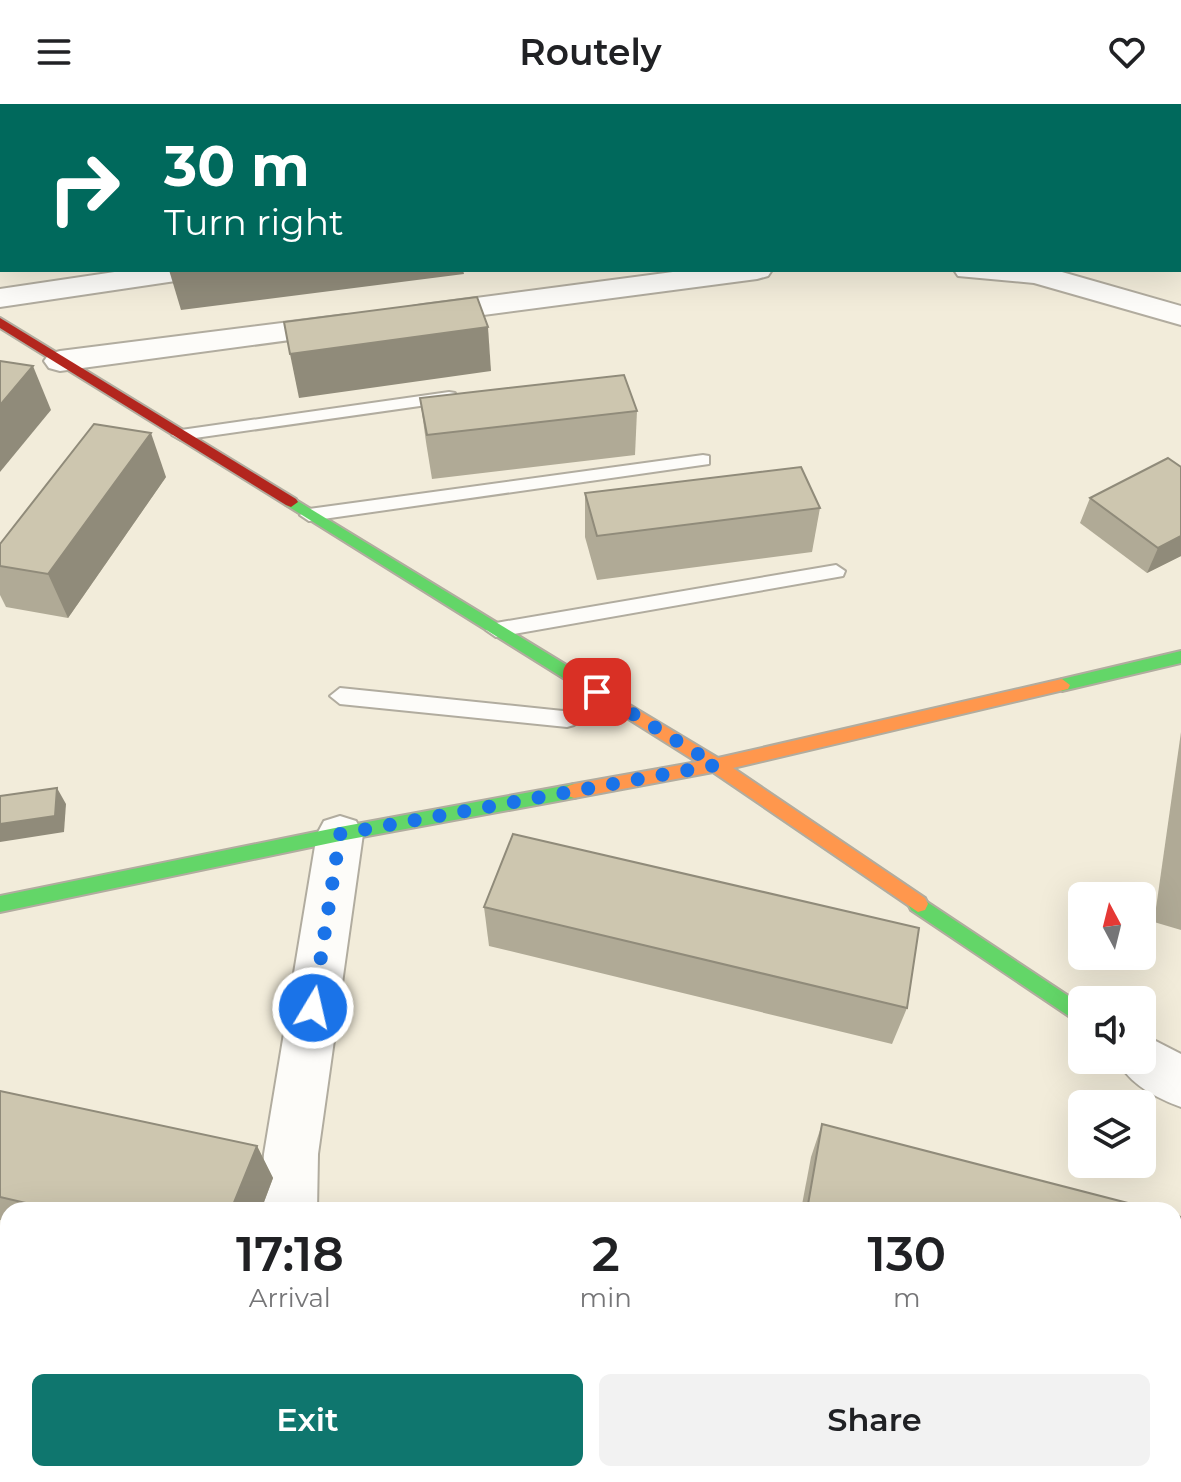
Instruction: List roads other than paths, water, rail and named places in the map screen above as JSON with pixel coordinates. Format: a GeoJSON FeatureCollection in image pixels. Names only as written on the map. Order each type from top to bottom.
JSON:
{"type":"FeatureCollection","features":[{"type":"Feature","properties":{"kind":"street"},"geometry":{"type":"LineString","coordinates":[[0,298],[176,272]]}},
{"type":"Feature","properties":{"kind":"street"},"geometry":{"type":"LineString","coordinates":[[1002,272],[1036,274],[1181,316]]}},
{"type":"Feature","properties":{"kind":"street"},"geometry":{"type":"LineString","coordinates":[[60,361],[706,273]]}},
{"type":"Feature","properties":{"kind":"street"},"geometry":{"type":"LineString","coordinates":[[0,322],[716,765],[1068,1006]]}},
{"type":"Feature","properties":{"kind":"street"},"geometry":{"type":"LineString","coordinates":[[0,904],[340,834],[716,765],[1181,657]]}},
{"type":"Feature","properties":{"kind":"street"},"geometry":{"type":"LineString","coordinates":[[289,1202],[291,1154],[340,834]]}},
{"type":"Feature","properties":{"kind":"street"},"geometry":{"type":"LineString","coordinates":[[1156,1066],[1181,1083]]}},
{"type":"Feature","properties":{"kind":"lane"},"geometry":{"type":"LineString","coordinates":[[181,435],[472,394]]}},
{"type":"Feature","properties":{"kind":"lane"},"geometry":{"type":"LineString","coordinates":[[309,515],[703,460]]}},
{"type":"Feature","properties":{"kind":"lane"},"geometry":{"type":"LineString","coordinates":[[496,630],[836,571]]}},
{"type":"Feature","properties":{"kind":"lane"},"geometry":{"type":"LineString","coordinates":[[340,696],[567,719],[597,692]]}}]}
